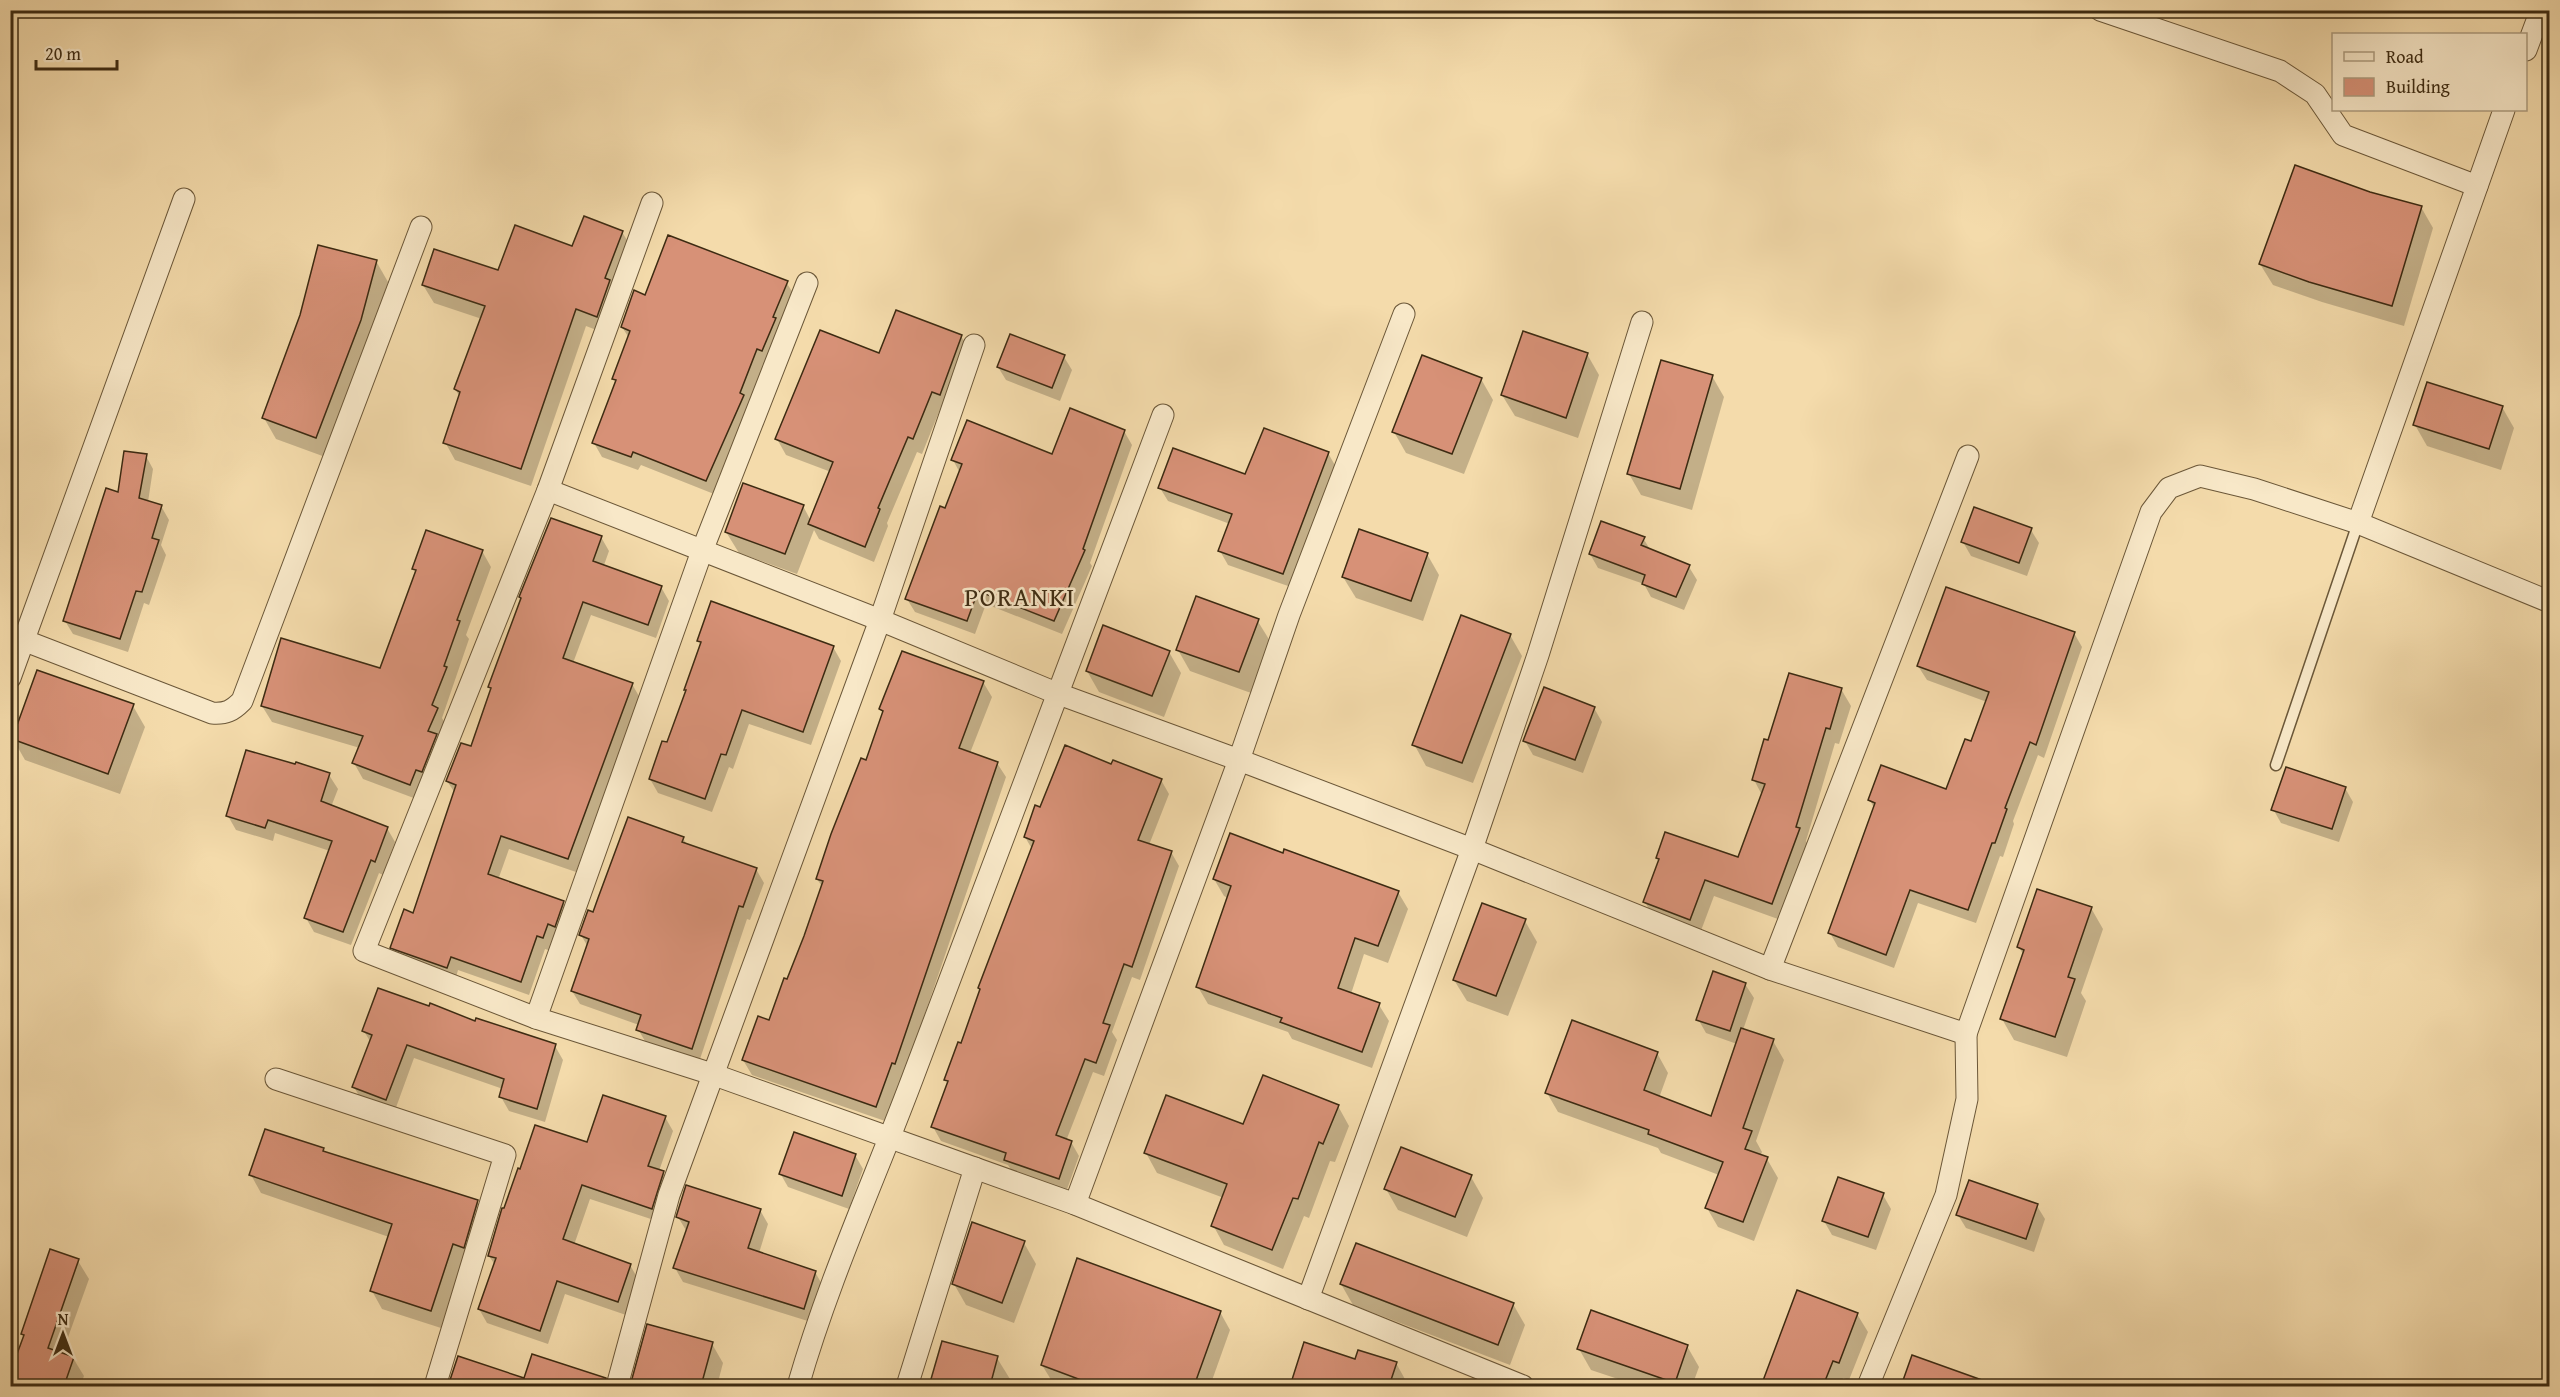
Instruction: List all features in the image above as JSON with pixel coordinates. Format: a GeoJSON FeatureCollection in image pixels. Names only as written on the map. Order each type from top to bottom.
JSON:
{"type":"FeatureCollection","features":[{"type":"Feature","properties":{"kind":"street"},"geometry":{"type":"LineString","coordinates":[[2100,10],[2280,71],[2315,94],[2343,135],[2477,186]]}},
{"type":"Feature","properties":{"kind":"street"},"geometry":{"type":"LineString","coordinates":[[2527,47],[2541,10]]}},
{"type":"Feature","properties":{"kind":"street"},"geometry":{"type":"LineString","coordinates":[[2358,523],[2504,111]]}},
{"type":"Feature","properties":{"kind":"street"},"geometry":{"type":"LineString","coordinates":[[10,678],[17,638],[184,199]]}},
{"type":"Feature","properties":{"kind":"street"},"geometry":{"type":"LineString","coordinates":[[652,203],[548,490],[364,951],[536,1018],[712,1074],[1075,1204],[1523,1386]]}},
{"type":"Feature","properties":{"kind":"street"},"geometry":{"type":"LineString","coordinates":[[17,638],[212,713],[233,710],[242,701],[421,227]]}},
{"type":"Feature","properties":{"kind":"street"},"geometry":{"type":"LineString","coordinates":[[536,1018],[702,551],[807,283]]}},
{"type":"Feature","properties":{"kind":"street"},"geometry":{"type":"LineString","coordinates":[[1075,1204],[1239,760],[1288,615],[1404,314]]}},
{"type":"Feature","properties":{"kind":"street"},"geometry":{"type":"LineString","coordinates":[[1308,1299],[1472,849],[1538,655],[1642,322]]}},
{"type":"Feature","properties":{"kind":"street"},"geometry":{"type":"LineString","coordinates":[[617,1386],[669,1195],[880,620],[974,345]]}},
{"type":"Feature","properties":{"kind":"street"},"geometry":{"type":"LineString","coordinates":[[798,1386],[814,1328],[890,1137],[1163,415]]}},
{"type":"Feature","properties":{"kind":"street"},"geometry":{"type":"LineString","coordinates":[[1770,969],[1968,456]]}},
{"type":"Feature","properties":{"kind":"street"},"geometry":{"type":"LineString","coordinates":[[1868,1386],[1946,1195],[1967,1099],[1966,1034],[2147,523],[2169,488],[2200,476],[2254,489],[2358,523],[2548,597]]}},
{"type":"Feature","properties":{"kind":"street"},"geometry":{"type":"LineString","coordinates":[[548,490],[880,620],[1056,693],[1472,849],[1770,969],[1966,1034]]}},
{"type":"Feature","properties":{"kind":"street"},"geometry":{"type":"LineString","coordinates":[[276,1079],[505,1155],[435,1386]]}},
{"type":"Feature","properties":{"kind":"street"},"geometry":{"type":"LineString","coordinates":[[907,1386],[975,1168]]}},
{"type":"Feature","properties":{"kind":"lane"},"geometry":{"type":"LineString","coordinates":[[2276,765],[2358,523]]}},
{"type":"Feature","properties":{"kind":"building"},"geometry":{"type":"Polygon","coordinates":[[[2295,165],[2370,192],[2422,206],[2392,306],[2309,282],[2259,264],[2295,165]]]}},
{"type":"Feature","properties":{"kind":"building"},"geometry":{"type":"Polygon","coordinates":[[[584,216],[623,231],[605,278],[610,280],[597,317],[576,309],[521,469],[443,443],[460,392],[454,389],[485,306],[422,285],[434,249],[498,270],[515,225],[572,246],[584,216]]]}},
{"type":"Feature","properties":{"kind":"building"},"geometry":{"type":"Polygon","coordinates":[[[668,235],[788,281],[773,317],[776,318],[762,351],[757,349],[740,393],[744,395],[706,481],[633,452],[631,457],[592,443],[616,380],[612,379],[630,331],[621,327],[634,290],[645,295],[668,235]]]}},
{"type":"Feature","properties":{"kind":"building"},"geometry":{"type":"Polygon","coordinates":[[[318,245],[377,260],[361,320],[316,438],[262,418],[300,315],[318,245]]]}},
{"type":"Feature","properties":{"kind":"building"},"geometry":{"type":"Polygon","coordinates":[[[896,310],[962,335],[940,395],[932,392],[913,439],[908,437],[878,508],[880,509],[865,547],[808,524],[833,462],[775,439],[820,330],[879,353],[896,310]]]}},
{"type":"Feature","properties":{"kind":"building"},"geometry":{"type":"Polygon","coordinates":[[[1523,331],[1588,353],[1566,418],[1501,395],[1523,331]]]}},
{"type":"Feature","properties":{"kind":"building"},"geometry":{"type":"Polygon","coordinates":[[[1010,334],[1065,355],[1052,388],[997,367],[1010,334]]]}},
{"type":"Feature","properties":{"kind":"building"},"geometry":{"type":"Polygon","coordinates":[[[1422,355],[1482,378],[1452,454],[1392,432],[1422,355]]]}},
{"type":"Feature","properties":{"kind":"building"},"geometry":{"type":"Polygon","coordinates":[[[1661,360],[1713,375],[1680,489],[1627,474],[1661,360]]]}},
{"type":"Feature","properties":{"kind":"building"},"geometry":{"type":"Polygon","coordinates":[[[2427,382],[2503,406],[2489,449],[2413,425],[2427,382]]]}},
{"type":"Feature","properties":{"kind":"building"},"geometry":{"type":"Polygon","coordinates":[[[1070,408],[1125,430],[1083,549],[1085,550],[1054,621],[978,591],[967,621],[905,599],[940,506],[945,508],[962,464],[951,460],[967,420],[1052,454],[1070,408]]]}},
{"type":"Feature","properties":{"kind":"building"},"geometry":{"type":"Polygon","coordinates":[[[1264,428],[1329,452],[1283,574],[1218,551],[1232,514],[1158,488],[1173,448],[1245,474],[1264,428]]]}},
{"type":"Feature","properties":{"kind":"building"},"geometry":{"type":"Polygon","coordinates":[[[124,451],[147,454],[139,498],[162,505],[152,538],[159,540],[142,592],[136,591],[120,639],[63,621],[106,488],[118,492],[124,451]]]}},
{"type":"Feature","properties":{"kind":"building"},"geometry":{"type":"Polygon","coordinates":[[[743,483],[804,505],[785,554],[725,532],[743,483]]]}},
{"type":"Feature","properties":{"kind":"building"},"geometry":{"type":"Polygon","coordinates":[[[1974,507],[2032,528],[2019,563],[1961,542],[1974,507]]]}},
{"type":"Feature","properties":{"kind":"building"},"geometry":{"type":"Polygon","coordinates":[[[551,518],[602,536],[593,561],[662,586],[648,625],[583,602],[563,658],[633,683],[568,859],[501,836],[488,874],[564,901],[555,927],[548,924],[543,938],[537,936],[521,982],[451,957],[447,968],[390,948],[404,909],[413,913],[456,785],[446,781],[461,743],[471,746],[491,688],[488,687],[521,598],[519,597],[551,518]]]}},
{"type":"Feature","properties":{"kind":"building"},"geometry":{"type":"Polygon","coordinates":[[[1601,521],[1645,537],[1641,545],[1690,565],[1676,597],[1642,584],[1645,575],[1589,554],[1601,521]]]}},
{"type":"Feature","properties":{"kind":"building"},"geometry":{"type":"Polygon","coordinates":[[[1359,529],[1428,553],[1411,601],[1342,577],[1359,529]]]}},
{"type":"Feature","properties":{"kind":"building"},"geometry":{"type":"Polygon","coordinates":[[[426,530],[483,550],[457,620],[460,621],[444,666],[447,667],[432,705],[438,708],[428,731],[437,734],[422,772],[416,770],[410,785],[352,763],[363,736],[261,706],[281,638],[380,668],[416,570],[412,569],[426,530]]]}},
{"type":"Feature","properties":{"kind":"building"},"geometry":{"type":"Polygon","coordinates":[[[1946,587],[2075,632],[2036,745],[2030,742],[2005,808],[2007,809],[1995,843],[1992,843],[1968,910],[1910,890],[1886,955],[1828,933],[1875,803],[1868,800],[1881,765],[1946,789],[1965,739],[1971,741],[1989,692],[1917,666],[1946,587]]]}},
{"type":"Feature","properties":{"kind":"building"},"geometry":{"type":"Polygon","coordinates":[[[1196,596],[1259,619],[1239,672],[1176,650],[1196,596]]]}},
{"type":"Feature","properties":{"kind":"building"},"geometry":{"type":"Polygon","coordinates":[[[711,601],[834,646],[803,732],[742,710],[726,755],[721,754],[705,799],[649,779],[662,741],[667,742],[686,690],[684,690],[701,642],[697,641],[711,601]]]}},
{"type":"Feature","properties":{"kind":"building"},"geometry":{"type":"Polygon","coordinates":[[[1461,615],[1511,634],[1462,763],[1412,745],[1461,615]]]}},
{"type":"Feature","properties":{"kind":"building"},"geometry":{"type":"Polygon","coordinates":[[[1103,625],[1170,651],[1152,696],[1086,671],[1103,625]]]}},
{"type":"Feature","properties":{"kind":"building"},"geometry":{"type":"Polygon","coordinates":[[[902,651],[984,681],[959,748],[998,762],[895,1064],[892,1063],[876,1107],[742,1060],[758,1016],[769,1020],[784,978],[787,979],[804,936],[823,881],[816,879],[831,834],[861,758],[866,760],[883,711],[879,709],[902,651]]]}},
{"type":"Feature","properties":{"kind":"building"},"geometry":{"type":"Polygon","coordinates":[[[37,670],[134,704],[108,774],[12,739],[37,670]]]}},
{"type":"Feature","properties":{"kind":"building"},"geometry":{"type":"Polygon","coordinates":[[[1789,673],[1842,688],[1830,729],[1826,728],[1796,827],[1800,828],[1772,904],[1705,880],[1690,920],[1643,902],[1659,859],[1656,858],[1665,832],[1738,857],[1765,784],[1752,780],[1764,739],[1768,740],[1789,673]]]}},
{"type":"Feature","properties":{"kind":"building"},"geometry":{"type":"Polygon","coordinates":[[[1544,687],[1595,707],[1575,760],[1523,741],[1544,687]]]}},
{"type":"Feature","properties":{"kind":"building"},"geometry":{"type":"Polygon","coordinates":[[[1065,745],[1111,764],[1113,760],[1162,779],[1138,840],[1172,851],[1132,967],[1124,964],[1103,1023],[1110,1025],[1096,1063],[1085,1059],[1056,1135],[1072,1141],[1059,1179],[1004,1160],[1006,1153],[931,1127],[948,1081],[944,1080],[958,1042],[961,1043],[980,989],[978,988],[1034,841],[1024,837],[1035,805],[1040,807],[1065,745]]]}},
{"type":"Feature","properties":{"kind":"building"},"geometry":{"type":"Polygon","coordinates":[[[246,750],[330,773],[321,801],[388,827],[375,862],[371,860],[343,932],[304,918],[332,841],[268,820],[265,828],[226,816],[246,750]]]}},
{"type":"Feature","properties":{"kind":"building"},"geometry":{"type":"Polygon","coordinates":[[[2286,767],[2346,787],[2332,829],[2271,810],[2286,767]]]}},
{"type":"Feature","properties":{"kind":"building"},"geometry":{"type":"Polygon","coordinates":[[[628,817],[684,837],[682,842],[757,868],[743,907],[739,906],[692,1049],[636,1030],[641,1015],[571,991],[589,939],[579,935],[588,910],[593,912],[628,817]]]}},
{"type":"Feature","properties":{"kind":"building"},"geometry":{"type":"Polygon","coordinates":[[[1230,833],[1283,853],[1284,849],[1399,891],[1378,946],[1355,938],[1338,988],[1380,1003],[1362,1052],[1280,1022],[1282,1018],[1196,987],[1231,886],[1213,879],[1230,833]]]}},
{"type":"Feature","properties":{"kind":"building"},"geometry":{"type":"Polygon","coordinates":[[[2037,889],[2092,907],[2068,977],[2075,979],[2055,1037],[2000,1019],[2024,950],[2017,947],[2037,889]]]}},
{"type":"Feature","properties":{"kind":"building"},"geometry":{"type":"Polygon","coordinates":[[[1482,903],[1526,919],[1496,996],[1453,980],[1482,903]]]}},
{"type":"Feature","properties":{"kind":"building"},"geometry":{"type":"Polygon","coordinates":[[[1713,971],[1746,983],[1730,1031],[1696,1020],[1713,971]]]}},
{"type":"Feature","properties":{"kind":"building"},"geometry":{"type":"Polygon","coordinates":[[[378,988],[429,1006],[430,1003],[475,1021],[476,1018],[556,1044],[537,1109],[499,1097],[504,1079],[407,1045],[386,1100],[352,1087],[372,1035],[362,1031],[378,988]]]}},
{"type":"Feature","properties":{"kind":"building"},"geometry":{"type":"Polygon","coordinates":[[[1572,1020],[1658,1052],[1644,1090],[1711,1116],[1741,1028],[1774,1039],[1743,1128],[1752,1131],[1745,1149],[1768,1157],[1743,1222],[1705,1208],[1723,1162],[1648,1134],[1649,1130],[1545,1093],[1572,1020]]]}},
{"type":"Feature","properties":{"kind":"building"},"geometry":{"type":"Polygon","coordinates":[[[1263,1075],[1339,1105],[1323,1144],[1319,1142],[1298,1199],[1293,1198],[1272,1250],[1211,1226],[1227,1184],[1144,1153],[1166,1095],[1243,1124],[1263,1075]]]}},
{"type":"Feature","properties":{"kind":"building"},"geometry":{"type":"Polygon","coordinates":[[[603,1095],[666,1116],[648,1166],[664,1171],[652,1209],[582,1185],[563,1239],[631,1264],[618,1302],[557,1281],[540,1331],[478,1309],[496,1258],[488,1256],[502,1208],[504,1208],[518,1168],[520,1169],[535,1125],[587,1142],[603,1095]]]}},
{"type":"Feature","properties":{"kind":"building"},"geometry":{"type":"Polygon","coordinates":[[[265,1129],[324,1148],[323,1151],[478,1200],[464,1248],[453,1244],[431,1311],[370,1291],[392,1224],[249,1175],[265,1129]]]}},
{"type":"Feature","properties":{"kind":"building"},"geometry":{"type":"Polygon","coordinates":[[[794,1132],[856,1154],[842,1196],[779,1174],[794,1132]]]}},
{"type":"Feature","properties":{"kind":"building"},"geometry":{"type":"Polygon","coordinates":[[[1401,1147],[1472,1175],[1455,1217],[1384,1189],[1401,1147]]]}},
{"type":"Feature","properties":{"kind":"building"},"geometry":{"type":"Polygon","coordinates":[[[1838,1177],[1884,1193],[1868,1237],[1822,1221],[1838,1177]]]}},
{"type":"Feature","properties":{"kind":"building"},"geometry":{"type":"Polygon","coordinates":[[[1969,1180],[2038,1204],[2026,1239],[1956,1215],[1969,1180]]]}},
{"type":"Feature","properties":{"kind":"building"},"geometry":{"type":"Polygon","coordinates":[[[686,1185],[761,1209],[748,1248],[816,1271],[804,1309],[673,1268],[689,1222],[676,1217],[686,1185]]]}},
{"type":"Feature","properties":{"kind":"building"},"geometry":{"type":"Polygon","coordinates":[[[972,1222],[1025,1241],[1002,1303],[952,1284],[972,1222]]]}},
{"type":"Feature","properties":{"kind":"building"},"geometry":{"type":"Polygon","coordinates":[[[1356,1243],[1514,1303],[1498,1345],[1340,1284],[1356,1243]]]}},
{"type":"Feature","properties":{"kind":"building"},"geometry":{"type":"Polygon","coordinates":[[[50,1249],[79,1259],[48,1348],[74,1357],[64,1386],[10,1386],[10,1373],[24,1335],[21,1334],[50,1249]]]}},
{"type":"Feature","properties":{"kind":"building"},"geometry":{"type":"Polygon","coordinates":[[[1077,1258],[1221,1311],[1194,1386],[1097,1386],[1041,1365],[1077,1258]]]}},
{"type":"Feature","properties":{"kind":"building"},"geometry":{"type":"Polygon","coordinates":[[[1797,1290],[1858,1313],[1839,1363],[1833,1361],[1823,1386],[1761,1386],[1797,1290]]]}},
{"type":"Feature","properties":{"kind":"building"},"geometry":{"type":"Polygon","coordinates":[[[1591,1310],[1688,1345],[1675,1383],[1577,1349],[1591,1310]]]}},
{"type":"Feature","properties":{"kind":"building"},"geometry":{"type":"Polygon","coordinates":[[[647,1324],[713,1342],[701,1386],[630,1386],[647,1324]]]}},
{"type":"Feature","properties":{"kind":"building"},"geometry":{"type":"Polygon","coordinates":[[[942,1341],[998,1356],[990,1386],[929,1386],[942,1341]]]}},
{"type":"Feature","properties":{"kind":"building"},"geometry":{"type":"Polygon","coordinates":[[[1304,1342],[1355,1359],[1358,1350],[1397,1362],[1389,1386],[1290,1386],[1304,1342]]]}},
{"type":"Feature","properties":{"kind":"building"},"geometry":{"type":"Polygon","coordinates":[[[532,1354],[606,1378],[605,1386],[448,1386],[458,1356],[524,1378],[532,1354]]]}},
{"type":"Feature","properties":{"kind":"building"},"geometry":{"type":"Polygon","coordinates":[[[1912,1355],[1993,1384],[1992,1386],[1901,1386],[1912,1355]]]}},
{"type":"Feature","properties":{"kind":"district","name":"PORANKI"},"geometry":{"type":"Point","coordinates":[1020,597]}}]}
